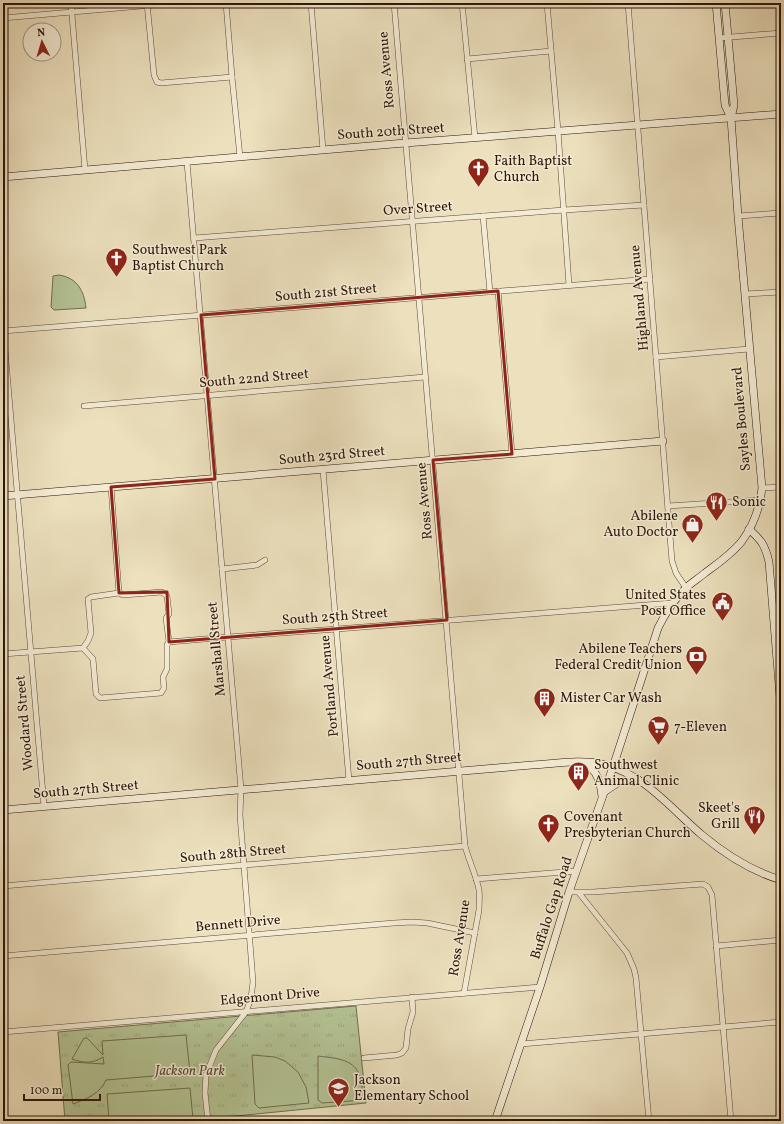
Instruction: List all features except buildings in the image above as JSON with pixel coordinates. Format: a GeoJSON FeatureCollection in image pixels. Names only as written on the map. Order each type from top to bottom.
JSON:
{"type":"FeatureCollection","features":[{"type":"Feature","properties":{"kind":"main road","name":"Sayles Boulevard"},"geometry":{"type":"LineString","coordinates":[[716,3],[725,105],[731,118]]}},
{"type":"Feature","properties":{"kind":"main road","name":"Sayles Boulevard"},"geometry":{"type":"LineString","coordinates":[[726,3],[734,105],[731,118],[738,216],[762,488],[757,512],[749,529]]}},
{"type":"Feature","properties":{"kind":"main road","name":"South 20th Street"},"geometry":{"type":"LineString","coordinates":[[3,177],[405,143],[781,114]]}},
{"type":"Feature","properties":{"kind":"main road","name":"South 23rd Street"},"geometry":{"type":"LineString","coordinates":[[3,496],[663,441]]}},
{"type":"Feature","properties":{"kind":"main road","name":"Buffalo Gap Road"},"geometry":{"type":"LineString","coordinates":[[498,1120],[569,892],[613,767],[658,628],[672,603],[686,588],[742,542],[749,529]]}},
{"type":"Feature","properties":{"kind":"main road"},"geometry":{"type":"LineString","coordinates":[[749,529],[760,539],[766,548],[769,562],[781,709]]}},
{"type":"Feature","properties":{"kind":"main road"},"geometry":{"type":"LineString","coordinates":[[579,762],[591,768],[594,772],[603,796],[619,782],[638,780]]}},
{"type":"Feature","properties":{"kind":"main road","name":"South 27th Street"},"geometry":{"type":"LineString","coordinates":[[3,810],[459,771],[587,762],[613,767],[638,780],[661,796],[702,835],[724,853],[750,868],[781,880]]}},
{"type":"Feature","properties":{"kind":"street"},"geometry":{"type":"LineString","coordinates":[[71,3],[85,170]]}},
{"type":"Feature","properties":{"kind":"street"},"geometry":{"type":"LineString","coordinates":[[3,18],[147,4],[176,3]]}},
{"type":"Feature","properties":{"kind":"street"},"geometry":{"type":"LineString","coordinates":[[226,3],[240,157]]}},
{"type":"Feature","properties":{"kind":"street"},"geometry":{"type":"LineString","coordinates":[[311,3],[323,150]]}},
{"type":"Feature","properties":{"kind":"street","name":"Ross Avenue"},"geometry":{"type":"LineString","coordinates":[[394,3],[465,846],[476,879],[480,899],[464,993]]}},
{"type":"Feature","properties":{"kind":"street"},"geometry":{"type":"LineString","coordinates":[[462,3],[475,138]]}},
{"type":"Feature","properties":{"kind":"street"},"geometry":{"type":"LineString","coordinates":[[547,3],[569,285]]}},
{"type":"Feature","properties":{"kind":"street","name":"Highland Avenue"},"geometry":{"type":"LineString","coordinates":[[628,3],[672,561],[676,573],[686,588]]}},
{"type":"Feature","properties":{"kind":"street"},"geometry":{"type":"LineString","coordinates":[[147,4],[154,75],[157,82],[161,83],[232,77]]}},
{"type":"Feature","properties":{"kind":"street"},"geometry":{"type":"LineString","coordinates":[[719,38],[781,33]]}},
{"type":"Feature","properties":{"kind":"street"},"geometry":{"type":"LineString","coordinates":[[467,59],[551,51]]}},
{"type":"Feature","properties":{"kind":"street","name":"Marshall Street"},"geometry":{"type":"LineString","coordinates":[[187,162],[241,789],[240,815],[253,982],[251,998],[246,1012],[216,1050],[206,1075],[208,1121]]}},
{"type":"Feature","properties":{"kind":"street","name":"Over Street"},"geometry":{"type":"LineString","coordinates":[[194,238],[644,205]]}},
{"type":"Feature","properties":{"kind":"street"},"geometry":{"type":"LineString","coordinates":[[738,216],[781,213]]}},
{"type":"Feature","properties":{"kind":"street"},"geometry":{"type":"LineString","coordinates":[[483,216],[490,292]]}},
{"type":"Feature","properties":{"kind":"street","name":"South 21st Street"},"geometry":{"type":"LineString","coordinates":[[3,331],[650,279]]}},
{"type":"Feature","properties":{"kind":"street"},"geometry":{"type":"LineString","coordinates":[[498,291],[512,454]]}},
{"type":"Feature","properties":{"kind":"street"},"geometry":{"type":"LineString","coordinates":[[745,294],[781,292]]}},
{"type":"Feature","properties":{"kind":"street","name":"Woodard Street"},"geometry":{"type":"LineString","coordinates":[[3,326],[44,806]]}},
{"type":"Feature","properties":{"kind":"street"},"geometry":{"type":"LineString","coordinates":[[656,357],[749,349]]}},
{"type":"Feature","properties":{"kind":"street","name":"South 22nd Street"},"geometry":{"type":"LineString","coordinates":[[84,406],[425,377]]}},
{"type":"Feature","properties":{"kind":"street","name":"Portland Avenue"},"geometry":{"type":"LineString","coordinates":[[323,470],[349,781]]}},
{"type":"Feature","properties":{"kind":"street"},"geometry":{"type":"LineString","coordinates":[[762,488],[781,486]]}},
{"type":"Feature","properties":{"kind":"street"},"geometry":{"type":"LineString","coordinates":[[111,487],[118,593]]}},
{"type":"Feature","properties":{"kind":"street"},"geometry":{"type":"LineString","coordinates":[[668,506],[760,500]]}},
{"type":"Feature","properties":{"kind":"street"},"geometry":{"type":"LineString","coordinates":[[222,569],[256,565],[265,560]]}},
{"type":"Feature","properties":{"kind":"street"},"geometry":{"type":"LineString","coordinates":[[162,592],[167,596],[169,614],[166,618],[169,642],[167,645],[167,669],[163,677],[164,688],[161,693],[100,698],[96,694],[93,659],[83,648],[91,633],[88,599],[91,597],[118,593],[123,595],[162,592]]}},
{"type":"Feature","properties":{"kind":"street","name":"South 25th Street"},"geometry":{"type":"LineString","coordinates":[[169,642],[228,636],[672,603]]}},
{"type":"Feature","properties":{"kind":"street"},"geometry":{"type":"LineString","coordinates":[[3,654],[83,648]]}},
{"type":"Feature","properties":{"kind":"street","name":"South 28th Street"},"geometry":{"type":"LineString","coordinates":[[3,886],[465,846]]}},
{"type":"Feature","properties":{"kind":"street"},"geometry":{"type":"LineString","coordinates":[[476,879],[577,871]]}},
{"type":"Feature","properties":{"kind":"street"},"geometry":{"type":"LineString","coordinates":[[569,892],[579,893],[703,884],[708,887],[712,895],[731,1121]]}},
{"type":"Feature","properties":{"kind":"street"},"geometry":{"type":"LineString","coordinates":[[579,893],[631,960],[636,978],[649,1121]]}},
{"type":"Feature","properties":{"kind":"street","name":"Bennett Drive"},"geometry":{"type":"LineString","coordinates":[[3,956],[412,922],[427,923],[475,933]]}},
{"type":"Feature","properties":{"kind":"street"},"geometry":{"type":"LineString","coordinates":[[716,946],[781,940]]}},
{"type":"Feature","properties":{"kind":"street","name":"Edgemont Drive"},"geometry":{"type":"LineString","coordinates":[[3,1032],[540,987]]}},
{"type":"Feature","properties":{"kind":"street"},"geometry":{"type":"LineString","coordinates":[[364,1058],[397,1055],[402,1053],[406,1048],[408,1029],[412,1020],[413,1012],[412,997]]}},
{"type":"Feature","properties":{"kind":"street"},"geometry":{"type":"LineString","coordinates":[[521,1044],[781,1022]]}},
{"type":"Feature","properties":{"kind":"highlighted area"},"geometry":{"type":"Polygon","coordinates":[[[498,291],[512,454],[433,460],[447,620],[169,642],[167,592],[119,593],[111,487],[215,479],[201,315],[498,291]]]}},
{"type":"Feature","properties":{"kind":"green space"},"geometry":{"type":"Polygon","coordinates":[[[59,275],[75,282],[81,290],[86,308],[54,310],[51,307],[53,276],[59,275]]]}},
{"type":"Feature","properties":{"kind":"green space","name":"Jackson Park"},"geometry":{"type":"Polygon","coordinates":[[[356,1006],[366,1103],[206,1119],[206,1121],[65,1121],[58,1032],[356,1006]]]}},
{"type":"Feature","properties":{"kind":"green space"},"geometry":{"type":"Polygon","coordinates":[[[186,1035],[190,1073],[106,1080],[100,1089],[88,1098],[73,1104],[68,1065],[71,1062],[104,1064],[103,1057],[95,1061],[88,1062],[72,1059],[84,1038],[87,1038],[103,1055],[102,1041],[186,1035]]]}},
{"type":"Feature","properties":{"kind":"green space"},"geometry":{"type":"Polygon","coordinates":[[[252,1055],[275,1057],[285,1061],[298,1072],[306,1087],[309,1103],[259,1108],[255,1104],[252,1055]]]}},
{"type":"Feature","properties":{"kind":"green space"},"geometry":{"type":"Polygon","coordinates":[[[318,1056],[336,1058],[352,1065],[356,1069],[360,1078],[364,1100],[322,1103],[318,1100],[318,1056]]]}},
{"type":"Feature","properties":{"kind":"green space"},"geometry":{"type":"Polygon","coordinates":[[[190,1088],[193,1119],[170,1121],[109,1121],[107,1094],[190,1088]]]}},
{"type":"Feature","properties":{"kind":"place","name":"Faith Baptist Church"},"geometry":{"type":"Point","coordinates":[478,188]}},
{"type":"Feature","properties":{"kind":"place","name":"Southwest Park Baptist Church"},"geometry":{"type":"Point","coordinates":[116,278]}},
{"type":"Feature","properties":{"kind":"place","name":"Sonic"},"geometry":{"type":"Point","coordinates":[717,522]}},
{"type":"Feature","properties":{"kind":"place","name":"Abilene Auto Doctor"},"geometry":{"type":"Point","coordinates":[693,544]}},
{"type":"Feature","properties":{"kind":"place","name":"United States Post Office"},"geometry":{"type":"Point","coordinates":[722,622]}},
{"type":"Feature","properties":{"kind":"place","name":"Abilene Teachers Federal Credit Union"},"geometry":{"type":"Point","coordinates":[697,676]}},
{"type":"Feature","properties":{"kind":"place","name":"Mister Car Wash"},"geometry":{"type":"Point","coordinates":[545,718]}},
{"type":"Feature","properties":{"kind":"place","name":"7-Eleven"},"geometry":{"type":"Point","coordinates":[659,746]}},
{"type":"Feature","properties":{"kind":"place","name":"Southwest Animal Clinic"},"geometry":{"type":"Point","coordinates":[579,792]}},
{"type":"Feature","properties":{"kind":"place","name":"Skeet's Grill"},"geometry":{"type":"Point","coordinates":[755,836]}},
{"type":"Feature","properties":{"kind":"place","name":"Covenant Presbyterian Church"},"geometry":{"type":"Point","coordinates":[548,844]}},
{"type":"Feature","properties":{"kind":"place","name":"Jackson Elementary School"},"geometry":{"type":"Point","coordinates":[339,1108]}}]}
